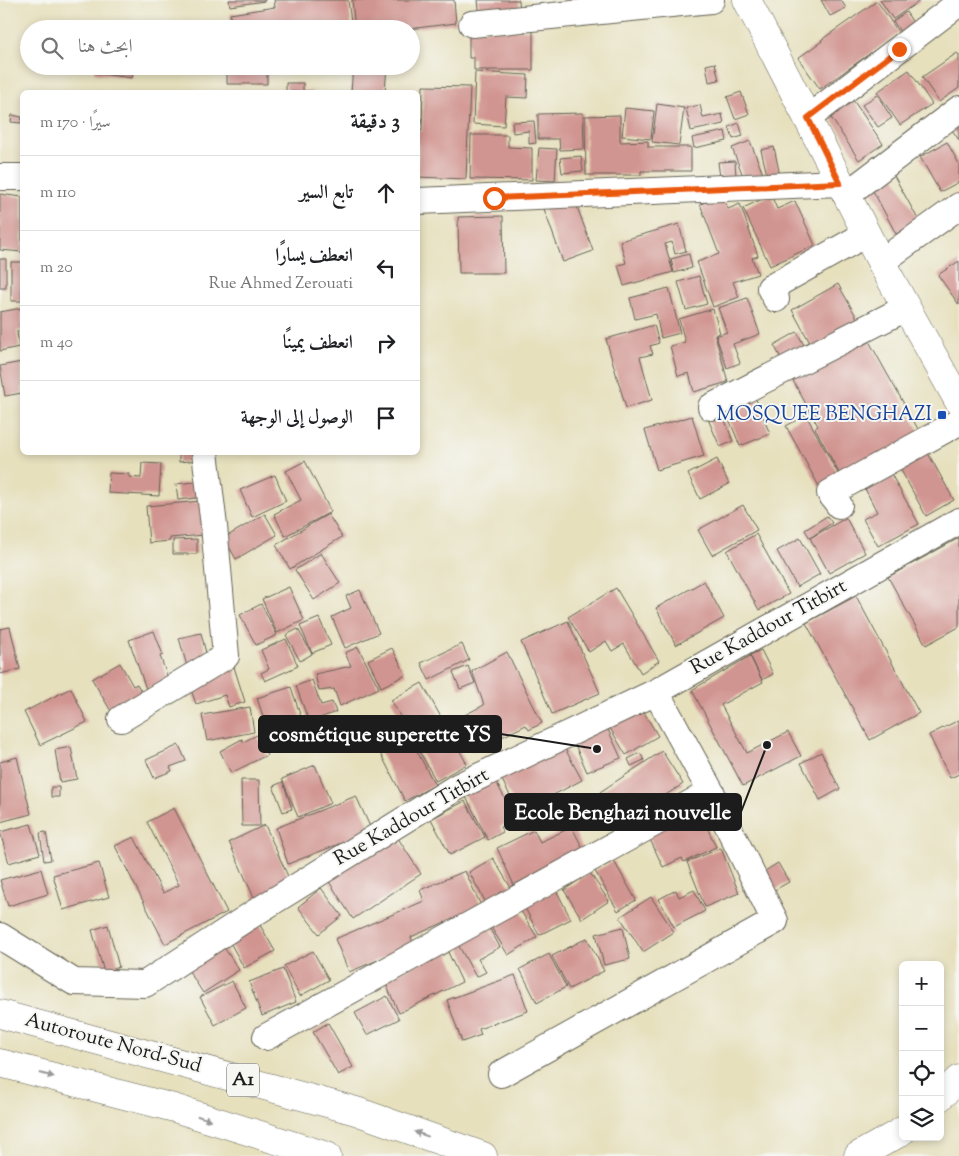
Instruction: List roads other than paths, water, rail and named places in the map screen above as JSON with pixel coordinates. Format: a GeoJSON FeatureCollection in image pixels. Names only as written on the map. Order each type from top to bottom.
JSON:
{"type":"FeatureCollection","features":[{"type":"Feature","properties":{"kind":"main road"},"geometry":{"type":"LineString","coordinates":[[747,0],[866,234],[959,402]]}},
{"type":"Feature","properties":{"kind":"main road","name":"Autoroute Nord-Sud"},"geometry":{"type":"LineString","coordinates":[[0,1014],[356,1111],[483,1156]]}},
{"type":"Feature","properties":{"kind":"main road","name":"A1"},"geometry":{"type":"LineString","coordinates":[[0,1063],[174,1108],[327,1156]]}},
{"type":"Feature","properties":{"kind":"main road"},"geometry":{"type":"LineString","coordinates":[[941,1096],[959,1079]]}},
{"type":"Feature","properties":{"kind":"main road"},"geometry":{"type":"LineString","coordinates":[[858,1156],[899,1134]]}},
{"type":"Feature","properties":{"kind":"street"},"geometry":{"type":"LineString","coordinates":[[472,24],[711,0]]}},
{"type":"Feature","properties":{"kind":"street"},"geometry":{"type":"LineString","coordinates":[[808,118],[959,3]]}},
{"type":"Feature","properties":{"kind":"street"},"geometry":{"type":"LineString","coordinates":[[420,201],[843,189],[959,109]]}},
{"type":"Feature","properties":{"kind":"street"},"geometry":{"type":"LineString","coordinates":[[0,177],[20,177]]}},
{"type":"Feature","properties":{"kind":"street"},"geometry":{"type":"LineString","coordinates":[[881,262],[959,206]]}},
{"type":"Feature","properties":{"kind":"street"},"geometry":{"type":"LineString","coordinates":[[776,300],[770,288],[866,234]]}},
{"type":"Feature","properties":{"kind":"street"},"geometry":{"type":"LineString","coordinates":[[711,406],[906,308]]}},
{"type":"Feature","properties":{"kind":"street"},"geometry":{"type":"LineString","coordinates":[[839,505],[830,493],[959,422]]}},
{"type":"Feature","properties":{"kind":"street"},"geometry":{"type":"LineString","coordinates":[[121,719],[226,656],[205,455]]}},
{"type":"Feature","properties":{"kind":"street","name":"Rue Kaddour Titbirt"},"geometry":{"type":"LineString","coordinates":[[0,936],[74,982],[146,984],[256,912],[457,787],[656,692],[959,521]]}},
{"type":"Feature","properties":{"kind":"street"},"geometry":{"type":"LineString","coordinates":[[501,1074],[775,921],[711,792],[656,692]]}},
{"type":"Feature","properties":{"kind":"street"},"geometry":{"type":"LineString","coordinates":[[266,1037],[711,792]]}},
{"type":"Feature","properties":{"kind":"place","name":"MOSQUEE BENGHAZI"},"geometry":{"type":"Point","coordinates":[942,415]}},
{"type":"Feature","properties":{"kind":"place","name":"Ecole Benghazi nouvelle"},"geometry":{"type":"Point","coordinates":[767,745]}},
{"type":"Feature","properties":{"kind":"place","name":"cosmétique superette YS"},"geometry":{"type":"Point","coordinates":[597,749]}}]}
